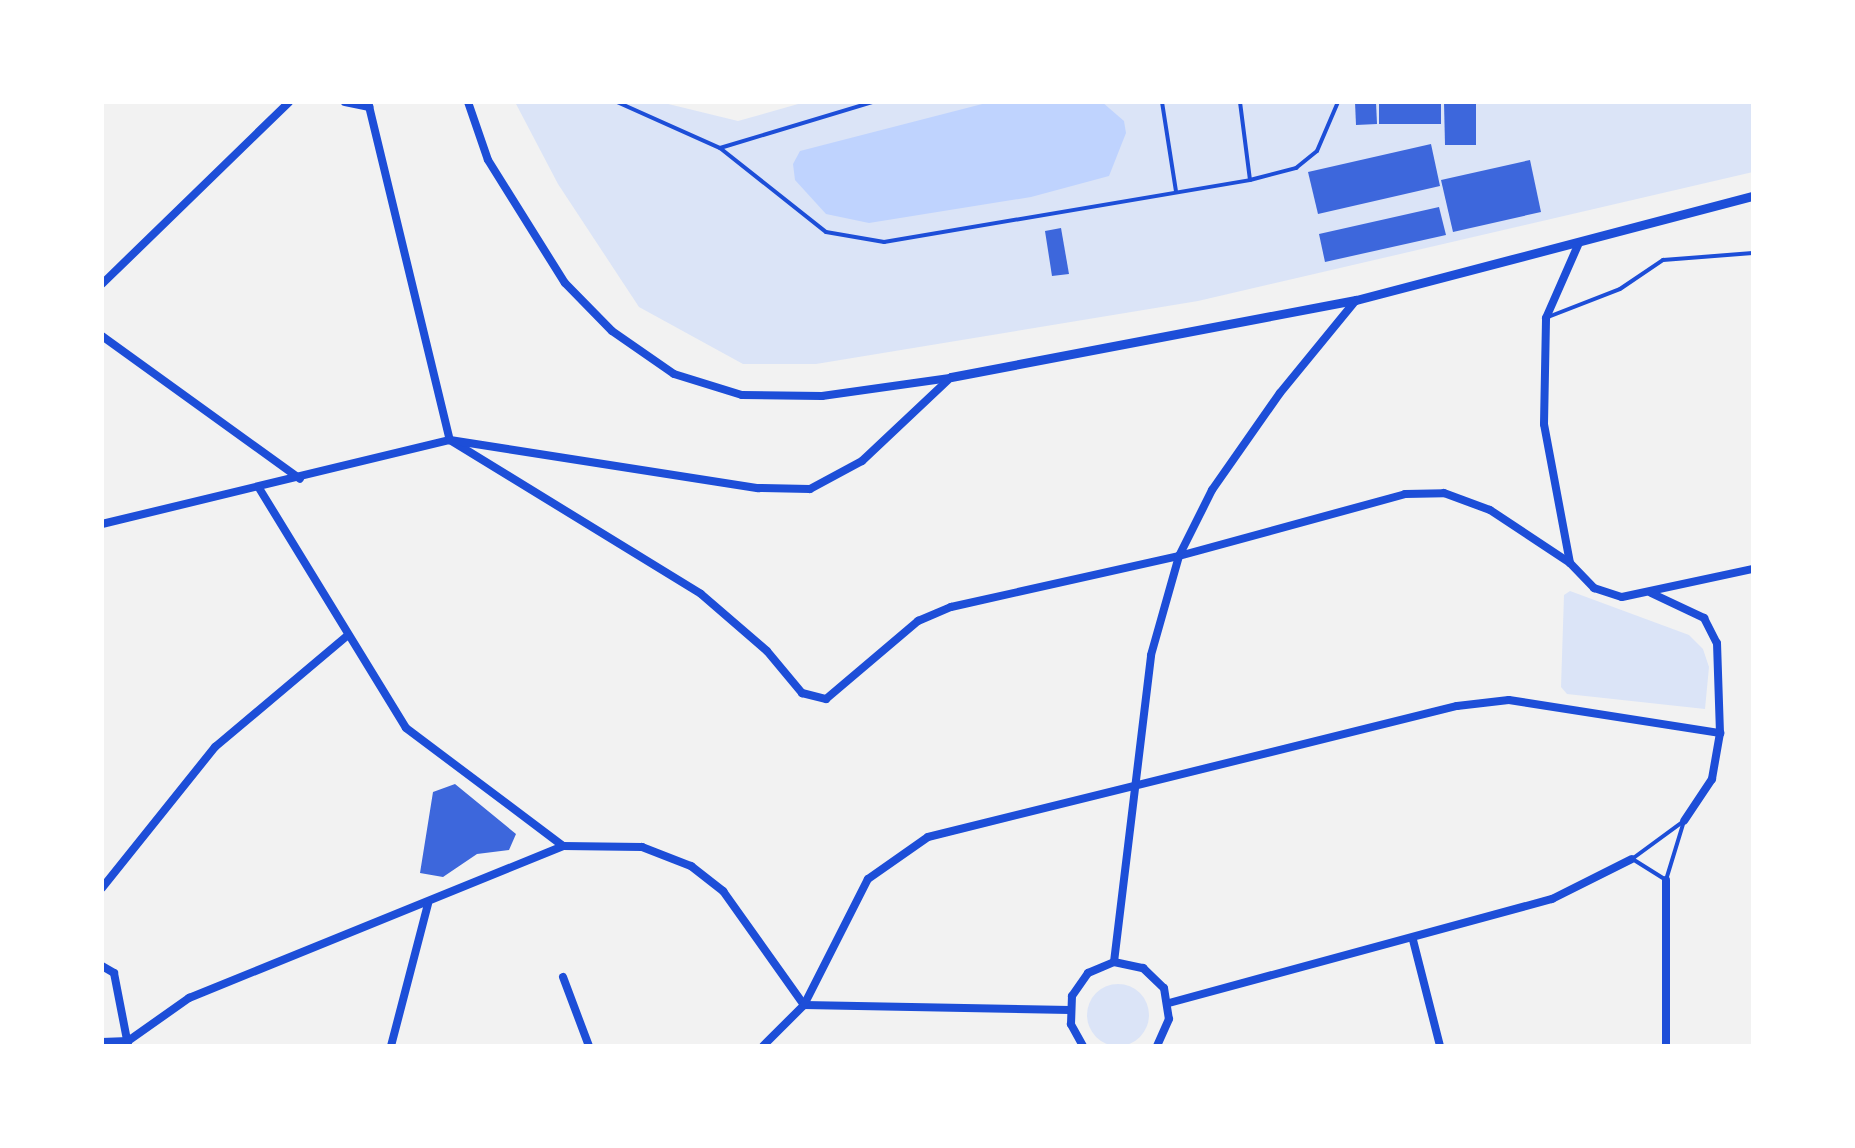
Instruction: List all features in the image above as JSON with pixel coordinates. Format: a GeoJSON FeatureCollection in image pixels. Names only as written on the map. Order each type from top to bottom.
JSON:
{"type":"FeatureCollection","features":[{"type":"Feature","properties":{"kind":"street"},"geometry":{"type":"LineString","coordinates":[[102,284],[289,102]]}},
{"type":"Feature","properties":{"kind":"street"},"geometry":{"type":"LineString","coordinates":[[345,102],[369,104],[450,440],[701,594],[767,651],[802,693],[826,699],[918,621],[951,607],[1179,556],[1405,494],[1444,493],[1490,510],[1570,563],[1594,588],[1622,597],[1753,569]]}},
{"type":"Feature","properties":{"kind":"street"},"geometry":{"type":"LineString","coordinates":[[468,102],[488,160],[565,283],[612,331],[674,374],[755,395],[822,396],[951,377],[1356,300],[1753,196]]}},
{"type":"Feature","properties":{"kind":"street"},"geometry":{"type":"LineString","coordinates":[[1570,563],[1544,424],[1546,318],[1579,243]]}},
{"type":"Feature","properties":{"kind":"street"},"geometry":{"type":"LineString","coordinates":[[1114,962],[1151,655],[1179,556],[1212,490],[1280,393],[1356,300]]}},
{"type":"Feature","properties":{"kind":"street"},"geometry":{"type":"LineString","coordinates":[[102,336],[300,479]]}},
{"type":"Feature","properties":{"kind":"street"},"geometry":{"type":"LineString","coordinates":[[102,524],[300,479],[450,440],[758,488],[810,489],[862,461],[951,377]]}},
{"type":"Feature","properties":{"kind":"street"},"geometry":{"type":"LineString","coordinates":[[259,488],[406,728],[563,846]]}},
{"type":"Feature","properties":{"kind":"street"},"geometry":{"type":"LineString","coordinates":[[1651,593],[1704,618],[1717,643],[1720,733],[1712,779],[1684,821]]}},
{"type":"Feature","properties":{"kind":"street"},"geometry":{"type":"LineString","coordinates":[[102,888],[215,747],[347,636]]}},
{"type":"Feature","properties":{"kind":"street"},"geometry":{"type":"LineString","coordinates":[[763,1046],[804,1005],[868,879],[900,853],[928,837],[1457,706],[1509,700],[1720,733]]}},
{"type":"Feature","properties":{"kind":"street"},"geometry":{"type":"LineString","coordinates":[[102,1042],[128,1044],[189,998],[428,904],[563,846],[642,847],[691,866],[723,891],[804,1005]]}},
{"type":"Feature","properties":{"kind":"street"},"geometry":{"type":"LineString","coordinates":[[1169,1003],[1413,940],[1552,899],[1632,859]]}},
{"type":"Feature","properties":{"kind":"street"},"geometry":{"type":"LineString","coordinates":[[1666,880],[1666,1046]]}},
{"type":"Feature","properties":{"kind":"street"},"geometry":{"type":"LineString","coordinates":[[391,1046],[428,904]]}},
{"type":"Feature","properties":{"kind":"street"},"geometry":{"type":"LineString","coordinates":[[1413,940],[1440,1046]]}},
{"type":"Feature","properties":{"kind":"street"},"geometry":{"type":"LineString","coordinates":[[1083,1046],[1070,1010],[1072,996],[1088,973],[1114,962],[1143,968],[1155,976],[1169,1003],[1169,1019],[1157,1046]]}},
{"type":"Feature","properties":{"kind":"street"},"geometry":{"type":"LineString","coordinates":[[102,966],[114,973],[128,1044]]}},
{"type":"Feature","properties":{"kind":"street"},"geometry":{"type":"LineString","coordinates":[[563,977],[589,1046]]}},
{"type":"Feature","properties":{"kind":"street"},"geometry":{"type":"LineString","coordinates":[[804,1005],[1070,1010]]}},
{"type":"Feature","properties":{"kind":"lane"},"geometry":{"type":"LineString","coordinates":[[617,102],[720,148],[826,232],[884,242],[1250,180],[1296,168],[1317,151],[1338,102]]}},
{"type":"Feature","properties":{"kind":"lane"},"geometry":{"type":"LineString","coordinates":[[720,148],[872,102]]}},
{"type":"Feature","properties":{"kind":"lane"},"geometry":{"type":"LineString","coordinates":[[1162,102],[1176,191]]}},
{"type":"Feature","properties":{"kind":"lane"},"geometry":{"type":"LineString","coordinates":[[1240,102],[1250,180]]}},
{"type":"Feature","properties":{"kind":"lane"},"geometry":{"type":"LineString","coordinates":[[1546,318],[1620,289],[1663,260],[1753,253]]}},
{"type":"Feature","properties":{"kind":"lane"},"geometry":{"type":"LineString","coordinates":[[1684,821],[1666,880],[1632,859],[1684,821]]}},
{"type":"Feature","properties":{"kind":"shaded area"},"geometry":{"type":"Polygon","coordinates":[[[515,102],[660,102],[738,121],[805,102],[1753,102],[1753,172],[1198,301],[816,364],[743,364],[639,307],[558,184],[515,102]]]}},
{"type":"Feature","properties":{"kind":"shaded area"},"geometry":{"type":"Polygon","coordinates":[[[1570,591],[1689,635],[1703,649],[1709,667],[1705,709],[1567,694],[1561,687],[1564,595],[1570,591]]]}},
{"type":"Feature","properties":{"kind":"shaded area"},"geometry":{"type":"Polygon","coordinates":[[[1118,984],[1140,993],[1149,1015],[1140,1037],[1118,1046],[1096,1037],[1087,1015],[1096,993],[1118,984]]]}},
{"type":"Feature","properties":{"kind":"water"},"geometry":{"type":"Polygon","coordinates":[[[990,102],[1102,102],[1124,121],[1126,133],[1109,176],[1031,197],[869,223],[826,214],[795,180],[793,164],[800,151],[990,102]]]}},
{"type":"Feature","properties":{"kind":"building"},"geometry":{"type":"Polygon","coordinates":[[[1355,102],[1376,102],[1377,124],[1356,125],[1355,102]]]}},
{"type":"Feature","properties":{"kind":"building"},"geometry":{"type":"Polygon","coordinates":[[[1379,102],[1441,102],[1441,124],[1379,124],[1379,102]]]}},
{"type":"Feature","properties":{"kind":"building"},"geometry":{"type":"Polygon","coordinates":[[[1444,102],[1476,102],[1476,145],[1445,145],[1444,102]]]}},
{"type":"Feature","properties":{"kind":"building"},"geometry":{"type":"Polygon","coordinates":[[[1431,144],[1440,186],[1318,214],[1308,172],[1431,144]]]}},
{"type":"Feature","properties":{"kind":"building"},"geometry":{"type":"Polygon","coordinates":[[[1530,160],[1541,212],[1453,232],[1441,180],[1530,160]]]}},
{"type":"Feature","properties":{"kind":"building"},"geometry":{"type":"Polygon","coordinates":[[[1439,207],[1446,235],[1325,262],[1319,234],[1439,207]]]}},
{"type":"Feature","properties":{"kind":"building"},"geometry":{"type":"Polygon","coordinates":[[[1061,228],[1069,274],[1052,276],[1045,231],[1061,228]]]}},
{"type":"Feature","properties":{"kind":"building"},"geometry":{"type":"Polygon","coordinates":[[[455,784],[516,834],[509,850],[477,854],[443,877],[420,873],[433,792],[455,784]]]}}]}
